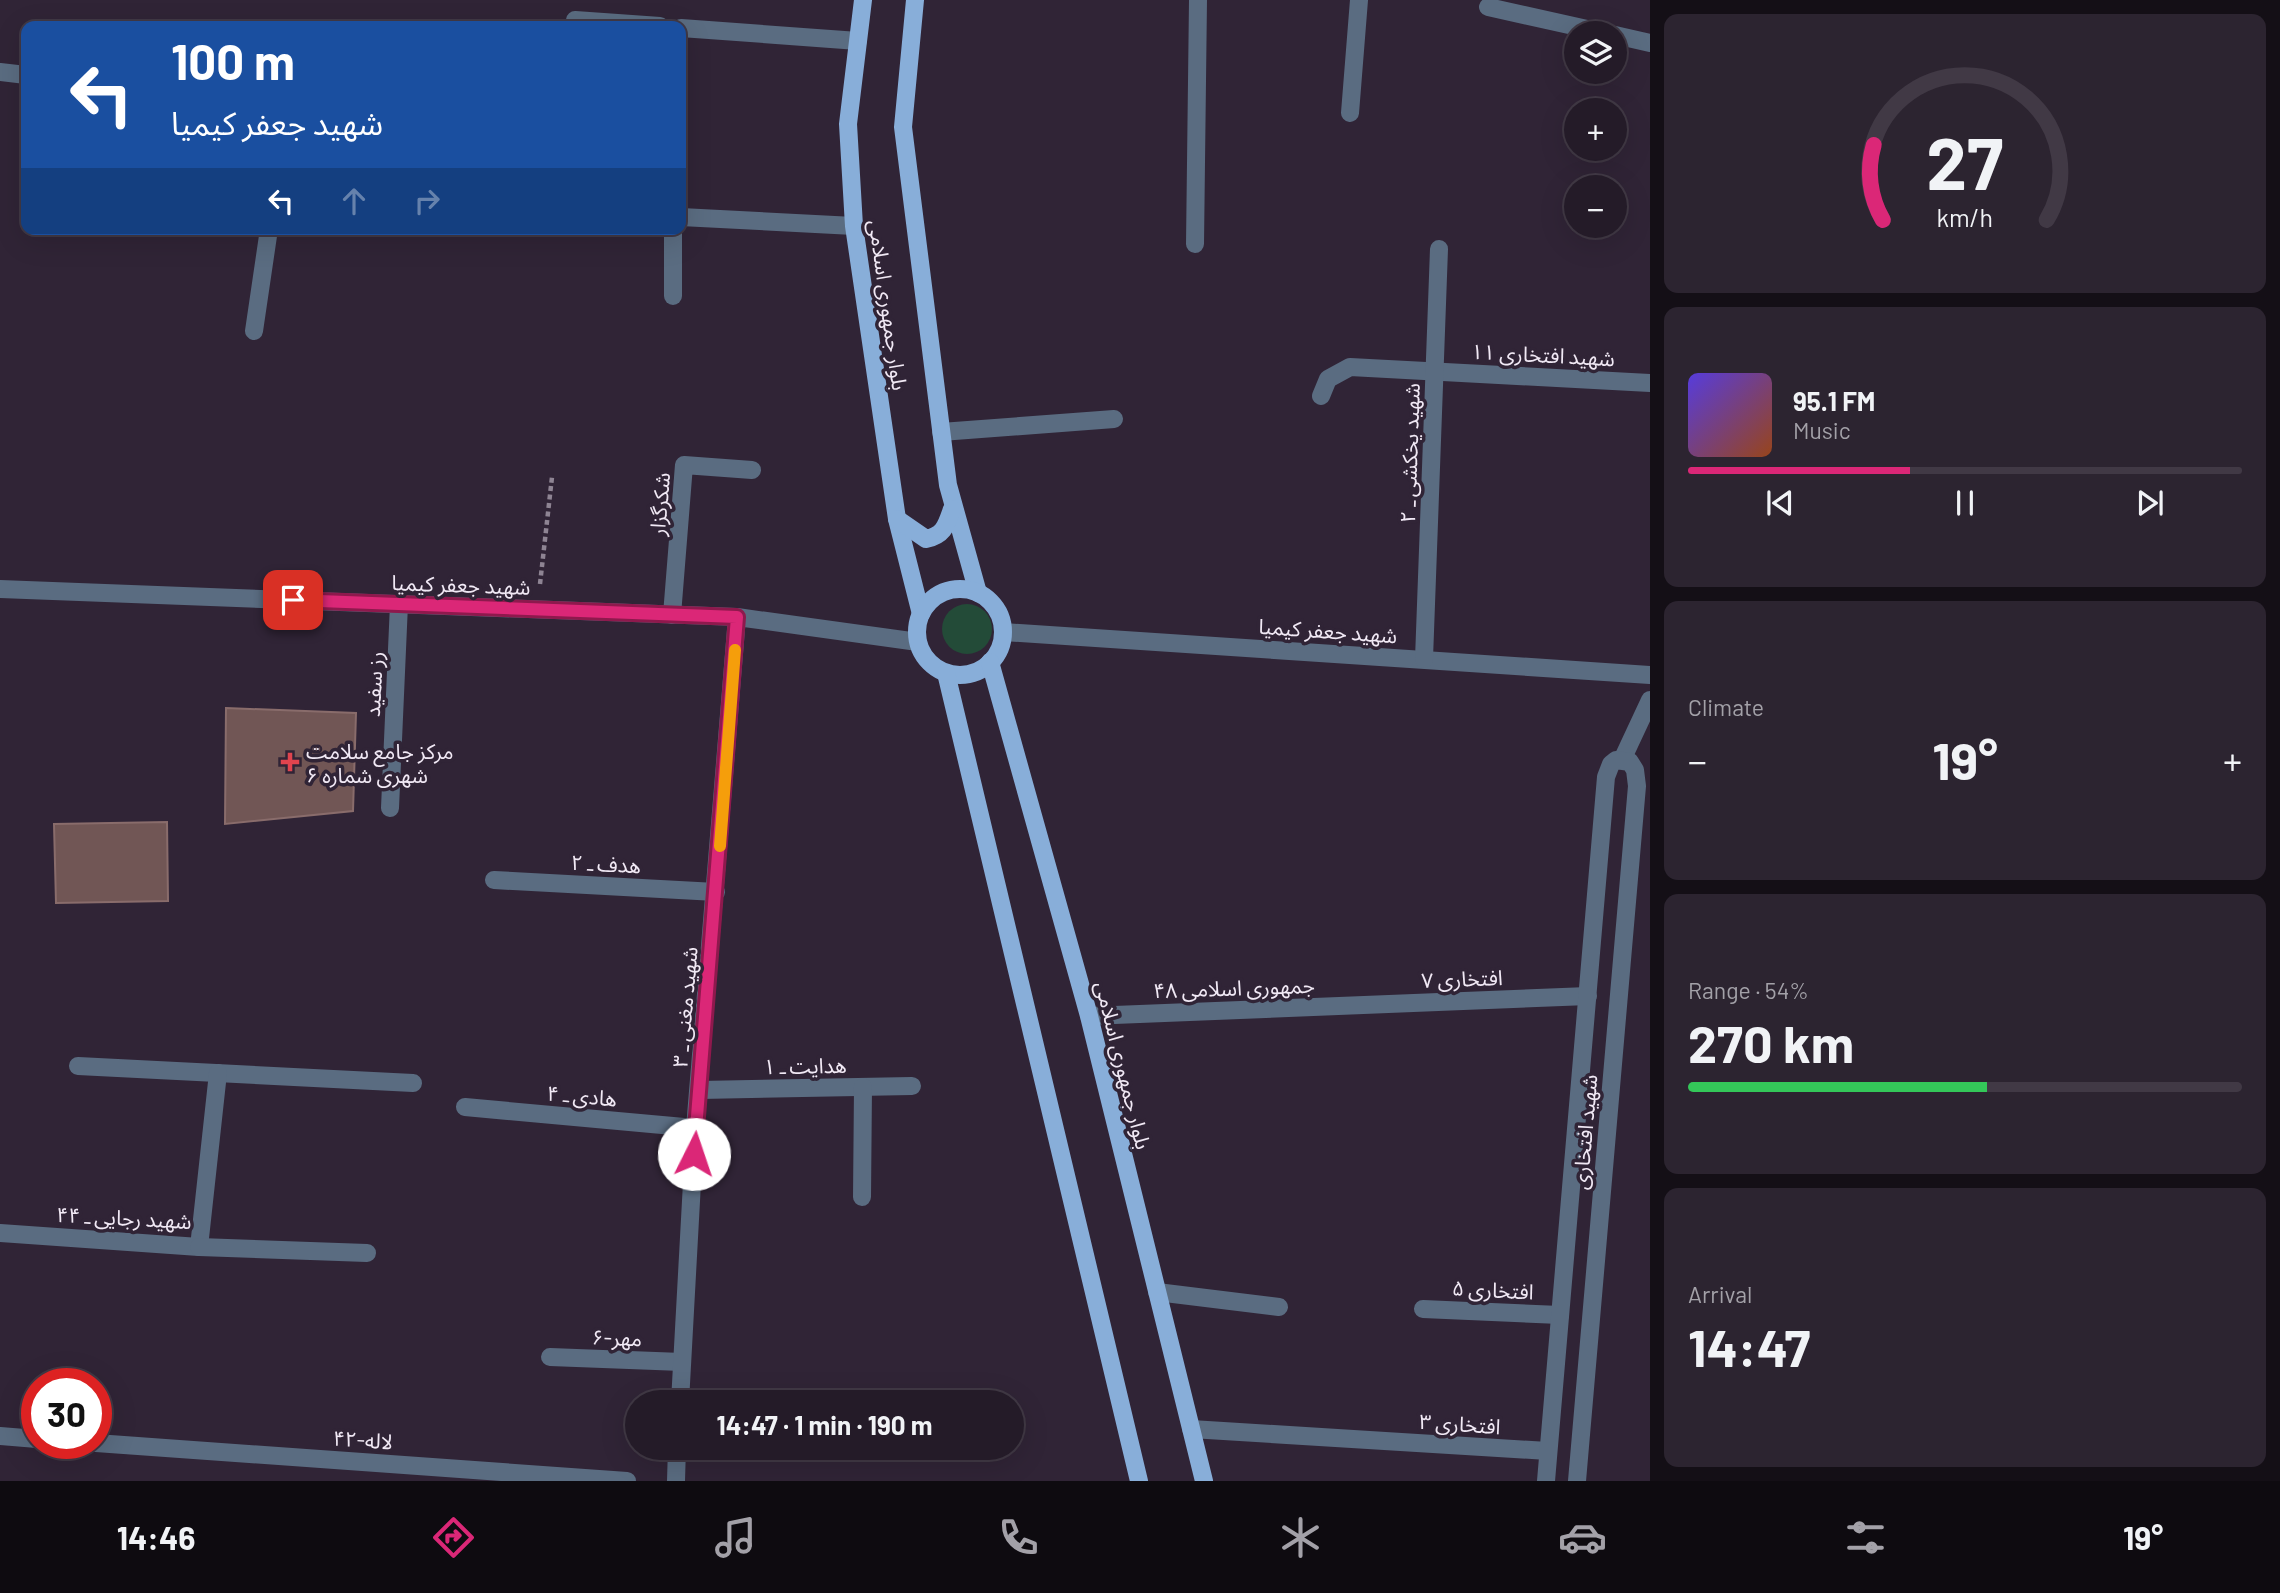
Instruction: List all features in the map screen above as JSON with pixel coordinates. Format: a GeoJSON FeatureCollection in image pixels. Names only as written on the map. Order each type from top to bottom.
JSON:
{"type":"FeatureCollection","features":[{"type":"Feature","properties":{"kind":"main road","name":"بلوار جمهوری اسلامی"},"geometry":{"type":"LineString","coordinates":[[863,0],[848,124],[854,226],[897,519],[921,614]]}},
{"type":"Feature","properties":{"kind":"main road","name":"بلوار جمهوری اسلامی"},"geometry":{"type":"LineString","coordinates":[[915,0],[903,127],[952,509],[978,593]]}},
{"type":"Feature","properties":{"kind":"main road"},"geometry":{"type":"LineString","coordinates":[[897,519],[926,539],[937,537],[945,529],[952,509]]}},
{"type":"Feature","properties":{"kind":"main road"},"geometry":{"type":"LineString","coordinates":[[961,589],[978,593],[997,608],[1003,632],[1002,644],[990,662],[970,674],[946,673],[924,655],[918,642],[917,628],[921,614],[931,600],[945,591],[961,589]]}},
{"type":"Feature","properties":{"kind":"main road","name":"بلوار جمهوری اسلامی"},"geometry":{"type":"LineString","coordinates":[[990,662],[1089,1016],[1204,1481]]}},
{"type":"Feature","properties":{"kind":"main road"},"geometry":{"type":"LineString","coordinates":[[946,673],[1139,1481]]}},
{"type":"Feature","properties":{"kind":"street"},"geometry":{"type":"LineString","coordinates":[[1195,244],[1198,0]]}},
{"type":"Feature","properties":{"kind":"street"},"geometry":{"type":"LineString","coordinates":[[1350,113],[1359,0]]}},
{"type":"Feature","properties":{"kind":"street"},"geometry":{"type":"LineString","coordinates":[[1488,7],[1564,24]]}},
{"type":"Feature","properties":{"kind":"street"},"geometry":{"type":"LineString","coordinates":[[575,20],[589,21]]}},
{"type":"Feature","properties":{"kind":"street"},"geometry":{"type":"LineString","coordinates":[[686,28],[858,41]]}},
{"type":"Feature","properties":{"kind":"street"},"geometry":{"type":"LineString","coordinates":[[1627,38],[1650,43]]}},
{"type":"Feature","properties":{"kind":"street"},"geometry":{"type":"LineString","coordinates":[[0,72],[21,74]]}},
{"type":"Feature","properties":{"kind":"street"},"geometry":{"type":"LineString","coordinates":[[686,217],[854,226]]}},
{"type":"Feature","properties":{"kind":"street"},"geometry":{"type":"LineString","coordinates":[[254,331],[268,235]]}},
{"type":"Feature","properties":{"kind":"street"},"geometry":{"type":"LineString","coordinates":[[673,235],[673,296]]}},
{"type":"Feature","properties":{"kind":"street","name":"شهید یخکشی ـ ۲"},"geometry":{"type":"LineString","coordinates":[[1424,659],[1439,249]]}},
{"type":"Feature","properties":{"kind":"street","name":"شهید افتخاری ۱۱"},"geometry":{"type":"LineString","coordinates":[[1321,396],[1328,379],[1350,367],[1650,383]]}},
{"type":"Feature","properties":{"kind":"street"},"geometry":{"type":"LineString","coordinates":[[941,432],[1114,419]]}},
{"type":"Feature","properties":{"kind":"street","name":"شکرگزار"},"geometry":{"type":"LineString","coordinates":[[672,615],[684,465],[752,470]]}},
{"type":"Feature","properties":{"kind":"street","name":"شهید جعفر کیمیا"},"geometry":{"type":"LineString","coordinates":[[0,589],[737,617],[918,642]]}},
{"type":"Feature","properties":{"kind":"street","name":"رز سفید"},"geometry":{"type":"LineString","coordinates":[[390,808],[399,604]]}},
{"type":"Feature","properties":{"kind":"street","name":"شهید مغنی ـ ۳"},"geometry":{"type":"LineString","coordinates":[[681,1390],[695,1128],[737,617]]}},
{"type":"Feature","properties":{"kind":"street","name":"شهید جعفر کیمیا"},"geometry":{"type":"LineString","coordinates":[[1003,632],[1650,675]]}},
{"type":"Feature","properties":{"kind":"street"},"geometry":{"type":"LineString","coordinates":[[1546,1481],[1606,777],[1611,764],[1622,760],[1650,700]]}},
{"type":"Feature","properties":{"kind":"street","name":"شهید افتخاری"},"geometry":{"type":"LineString","coordinates":[[1577,1481],[1637,786],[1635,770],[1630,762],[1622,760]]}},
{"type":"Feature","properties":{"kind":"street","name":"هدف ـ ۲"},"geometry":{"type":"LineString","coordinates":[[494,880],[716,892]]}},
{"type":"Feature","properties":{"kind":"street","name":"افتخاری ۷"},"geometry":{"type":"LineString","coordinates":[[1338,1006],[1588,996]]}},
{"type":"Feature","properties":{"kind":"street","name":"جمهوری اسلامی ۴۸"},"geometry":{"type":"LineString","coordinates":[[1089,1016],[1338,1006]]}},
{"type":"Feature","properties":{"kind":"street"},"geometry":{"type":"LineString","coordinates":[[78,1066],[413,1083]]}},
{"type":"Feature","properties":{"kind":"street","name":"شهید رجایی ـ ۴۴"},"geometry":{"type":"LineString","coordinates":[[0,1233],[199,1247],[218,1073]]}},
{"type":"Feature","properties":{"kind":"street","name":"هدایت ـ ۱"},"geometry":{"type":"LineString","coordinates":[[700,1090],[912,1086]]}},
{"type":"Feature","properties":{"kind":"street"},"geometry":{"type":"LineString","coordinates":[[862,1197],[863,1087]]}},
{"type":"Feature","properties":{"kind":"street","name":"هادی ـ ۴"},"geometry":{"type":"LineString","coordinates":[[465,1107],[695,1128]]}},
{"type":"Feature","properties":{"kind":"street"},"geometry":{"type":"LineString","coordinates":[[199,1247],[367,1253]]}},
{"type":"Feature","properties":{"kind":"street"},"geometry":{"type":"LineString","coordinates":[[1157,1292],[1279,1307]]}},
{"type":"Feature","properties":{"kind":"street","name":"افتخاری ۵"},"geometry":{"type":"LineString","coordinates":[[1423,1309],[1560,1315]]}},
{"type":"Feature","properties":{"kind":"street","name":"مهر-۶"},"geometry":{"type":"LineString","coordinates":[[550,1357],[682,1362]]}},
{"type":"Feature","properties":{"kind":"street","name":"افتخاری ۳"},"geometry":{"type":"LineString","coordinates":[[1191,1429],[1548,1451]]}},
{"type":"Feature","properties":{"kind":"street"},"geometry":{"type":"LineString","coordinates":[[0,1436],[21,1438]]}},
{"type":"Feature","properties":{"kind":"street","name":"لاله-۴۲"},"geometry":{"type":"LineString","coordinates":[[112,1444],[627,1481]]}},
{"type":"Feature","properties":{"kind":"street"},"geometry":{"type":"LineString","coordinates":[[676,1481],[677,1460]]}},
{"type":"Feature","properties":{"kind":"path"},"geometry":{"type":"LineString","coordinates":[[537,610],[552,477]]}},
{"type":"Feature","properties":{"kind":"green space"},"geometry":{"type":"Polygon","coordinates":[[[967,604],[985,611],[992,629],[985,647],[967,654],[949,647],[942,629],[949,611],[967,604]]]}},
{"type":"Feature","properties":{"kind":"building","name":"مرکز جامع سلامت شهری شماره ۶"},"geometry":{"type":"Polygon","coordinates":[[[226,708],[356,713],[353,811],[225,824],[226,708]]]}},
{"type":"Feature","properties":{"kind":"building"},"geometry":{"type":"Polygon","coordinates":[[[167,822],[168,901],[56,903],[54,824],[167,822]]]}},
{"type":"Feature","properties":{"kind":"slow traffic"},"geometry":{"type":"LineString","coordinates":[[720,846],[735,650]]}},
{"type":"Feature","properties":{"kind":"place","name":"مرکز جامع سلامت شهری شماره ۶"},"geometry":{"type":"Point","coordinates":[290,762]}},
{"type":"Feature","properties":{"kind":"route"},"geometry":{"type":"LineString","coordinates":[[293,600],[737,617],[694,1154]]}}]}
